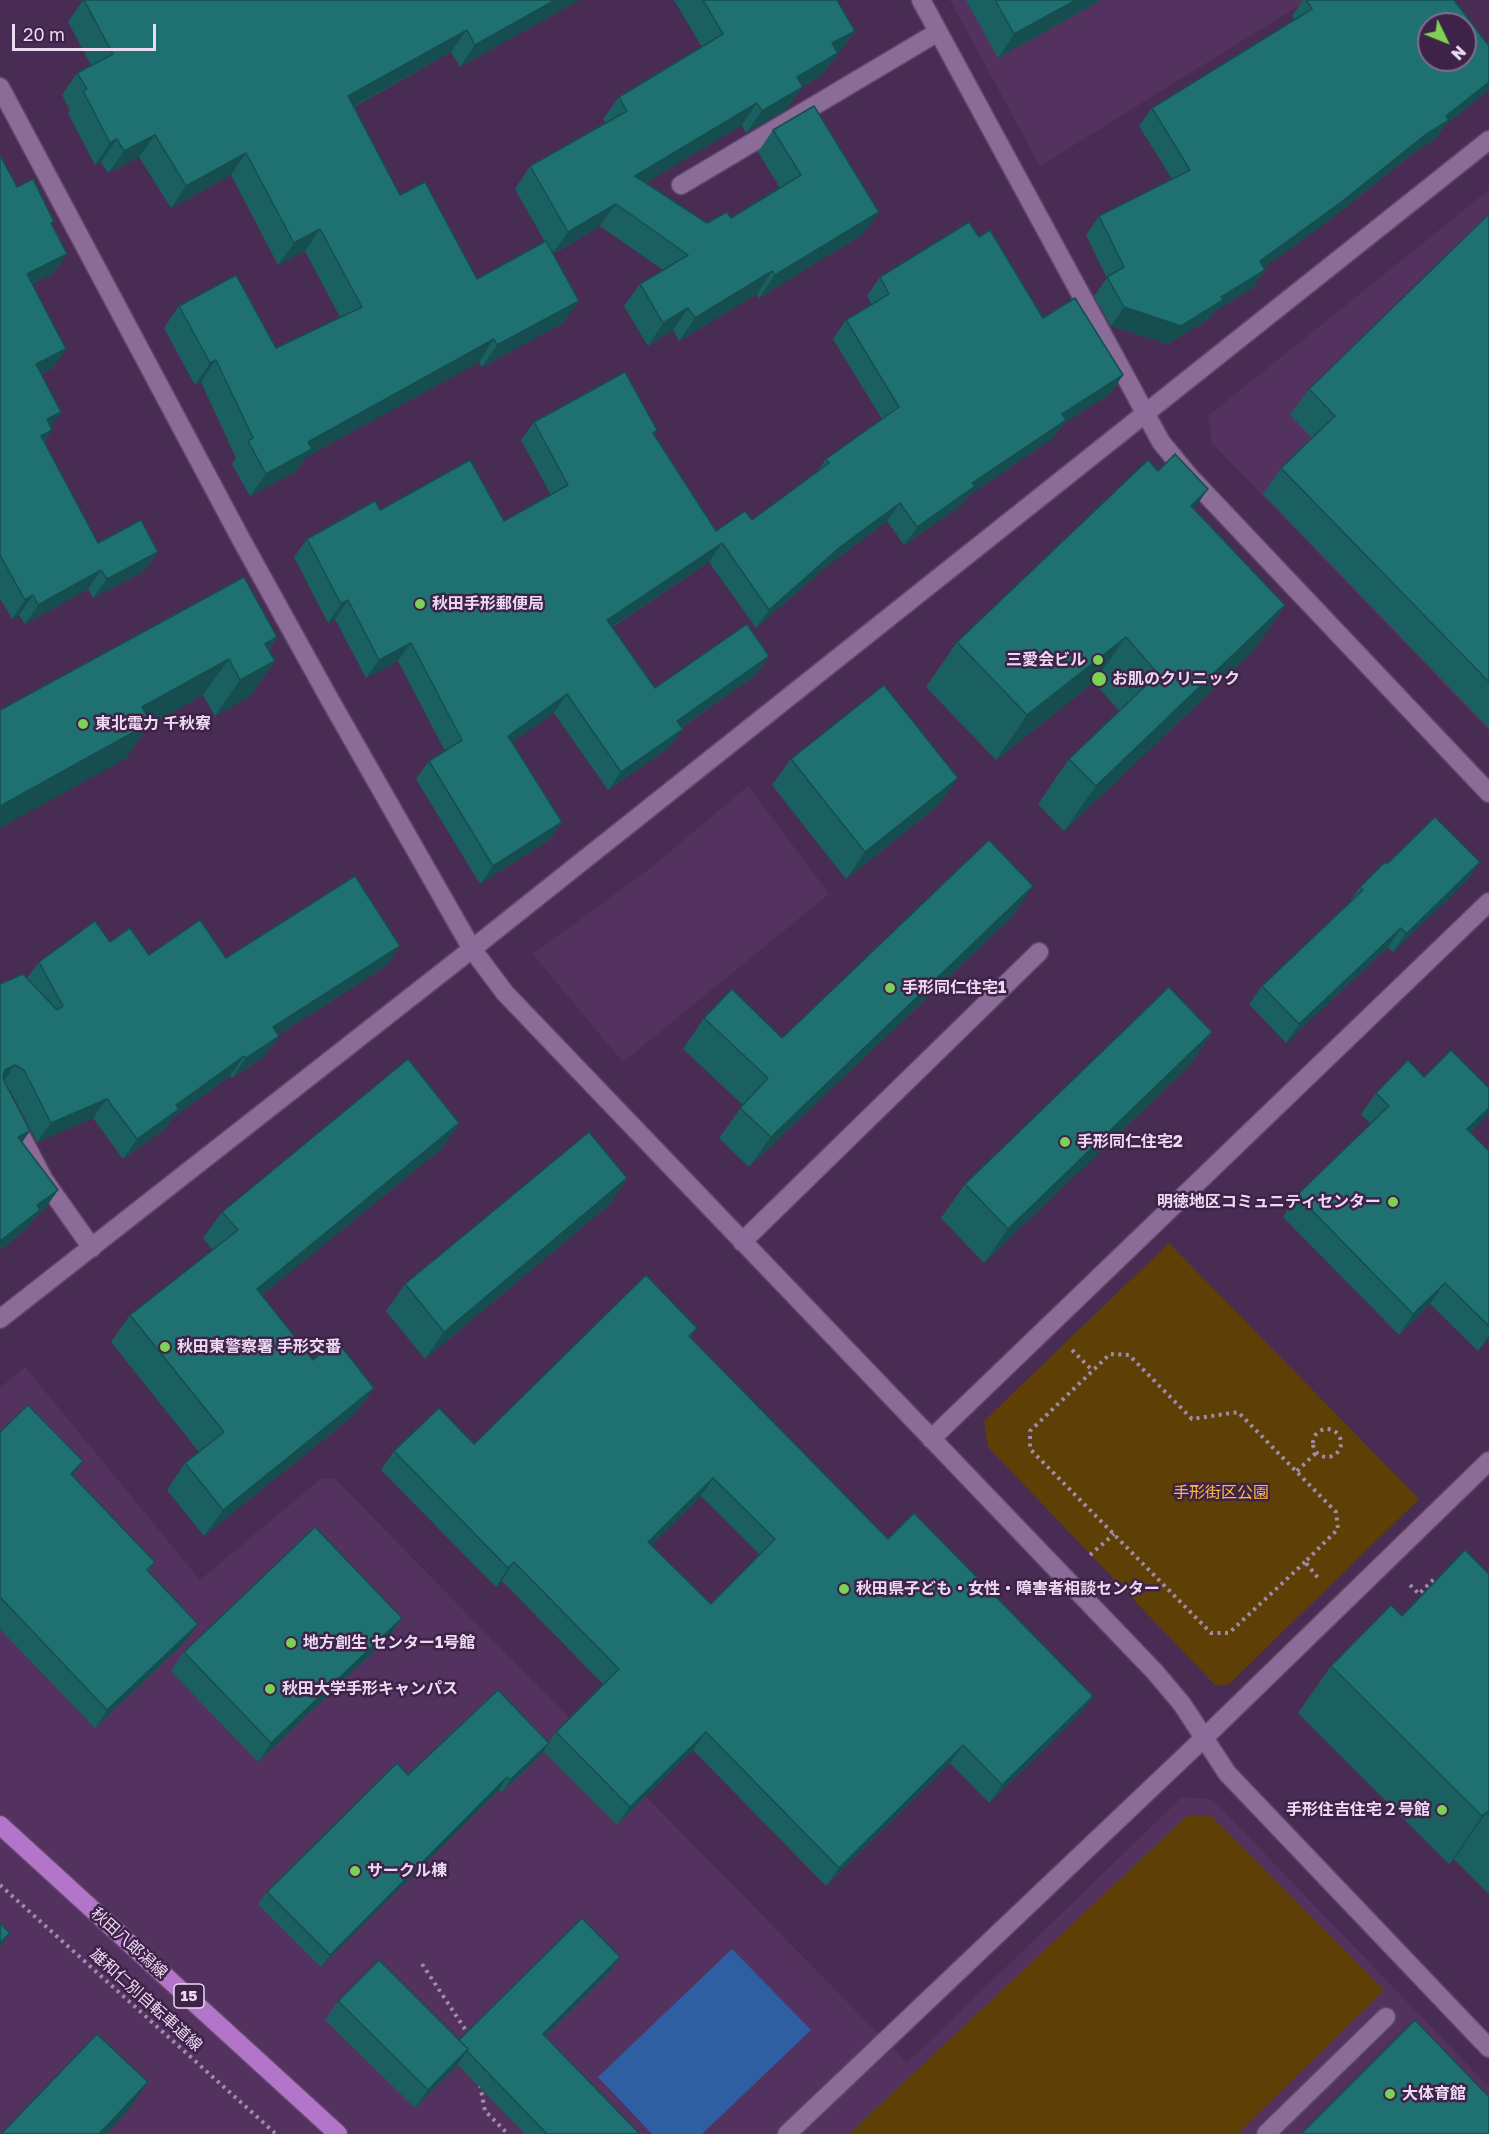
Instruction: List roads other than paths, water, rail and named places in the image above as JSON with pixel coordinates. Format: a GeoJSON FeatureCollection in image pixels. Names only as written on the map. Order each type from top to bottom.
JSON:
{"type":"FeatureCollection","features":[{"type":"Feature","properties":{"kind":"main road","name":"秋田八郎潟線"},"geometry":{"type":"LineString","coordinates":[[0,1825],[338,2134]]}},
{"type":"Feature","properties":{"kind":"street"},"geometry":{"type":"LineString","coordinates":[[921,0],[1161,441],[1189,476],[1489,793]]}},
{"type":"Feature","properties":{"kind":"street"},"geometry":{"type":"LineString","coordinates":[[681,185],[938,32]]}},
{"type":"Feature","properties":{"kind":"street"},"geometry":{"type":"LineString","coordinates":[[0,87],[7,117],[330,700],[472,949],[505,993],[1155,1672],[1182,1704],[1227,1773],[1489,2048]]}},
{"type":"Feature","properties":{"kind":"street"},"geometry":{"type":"LineString","coordinates":[[0,1319],[472,949],[1489,140]]}},
{"type":"Feature","properties":{"kind":"street"},"geometry":{"type":"LineString","coordinates":[[931,1439],[1489,902]]}},
{"type":"Feature","properties":{"kind":"street"},"geometry":{"type":"LineString","coordinates":[[742,1242],[1039,952]]}},
{"type":"Feature","properties":{"kind":"street"},"geometry":{"type":"LineString","coordinates":[[0,1096],[44,1180],[92,1248]]}},
{"type":"Feature","properties":{"kind":"street"},"geometry":{"type":"LineString","coordinates":[[787,2134],[1204,1738],[1489,1461]]}},
{"type":"Feature","properties":{"kind":"street"},"geometry":{"type":"LineString","coordinates":[[1266,2134],[1386,2017]]}},
{"type":"Feature","properties":{"kind":"water"},"geometry":{"type":"Polygon","coordinates":[[[732,1949],[811,2030],[702,2134],[652,2134],[598,2077],[732,1949]]]}},
{"type":"Feature","properties":{"kind":"place","name":"秋田手形郵便局"},"geometry":{"type":"Point","coordinates":[420,604]}},
{"type":"Feature","properties":{"kind":"place","name":"三愛会ビル"},"geometry":{"type":"Point","coordinates":[1098,660]}},
{"type":"Feature","properties":{"kind":"place","name":"お肌のクリニック"},"geometry":{"type":"Point","coordinates":[1099,679]}},
{"type":"Feature","properties":{"kind":"place","name":"東北電力 千秋寮"},"geometry":{"type":"Point","coordinates":[83,724]}},
{"type":"Feature","properties":{"kind":"place","name":"手形同仁住宅1"},"geometry":{"type":"Point","coordinates":[890,988]}},
{"type":"Feature","properties":{"kind":"place","name":"手形同仁住宅2"},"geometry":{"type":"Point","coordinates":[1065,1142]}},
{"type":"Feature","properties":{"kind":"place","name":"明徳地区コミュニティセンター"},"geometry":{"type":"Point","coordinates":[1393,1202]}},
{"type":"Feature","properties":{"kind":"place","name":"秋田東警察署 手形交番"},"geometry":{"type":"Point","coordinates":[165,1347]}},
{"type":"Feature","properties":{"kind":"place","name":"秋田県子ども・女性・障害者相談センター"},"geometry":{"type":"Point","coordinates":[844,1589]}},
{"type":"Feature","properties":{"kind":"place","name":"地方創生 センター1号館"},"geometry":{"type":"Point","coordinates":[291,1643]}},
{"type":"Feature","properties":{"kind":"place","name":"秋田大学手形キャンパス"},"geometry":{"type":"Point","coordinates":[270,1689]}},
{"type":"Feature","properties":{"kind":"place","name":"手形住吉住宅２号館"},"geometry":{"type":"Point","coordinates":[1442,1810]}},
{"type":"Feature","properties":{"kind":"place","name":"サークル棟"},"geometry":{"type":"Point","coordinates":[355,1871]}},
{"type":"Feature","properties":{"kind":"place","name":"大体育館"},"geometry":{"type":"Point","coordinates":[1390,2094]}},
{"type":"Feature","properties":{"kind":"park label","name":"手形街区公園"},"geometry":{"type":"Point","coordinates":[1221,1493]}}]}
